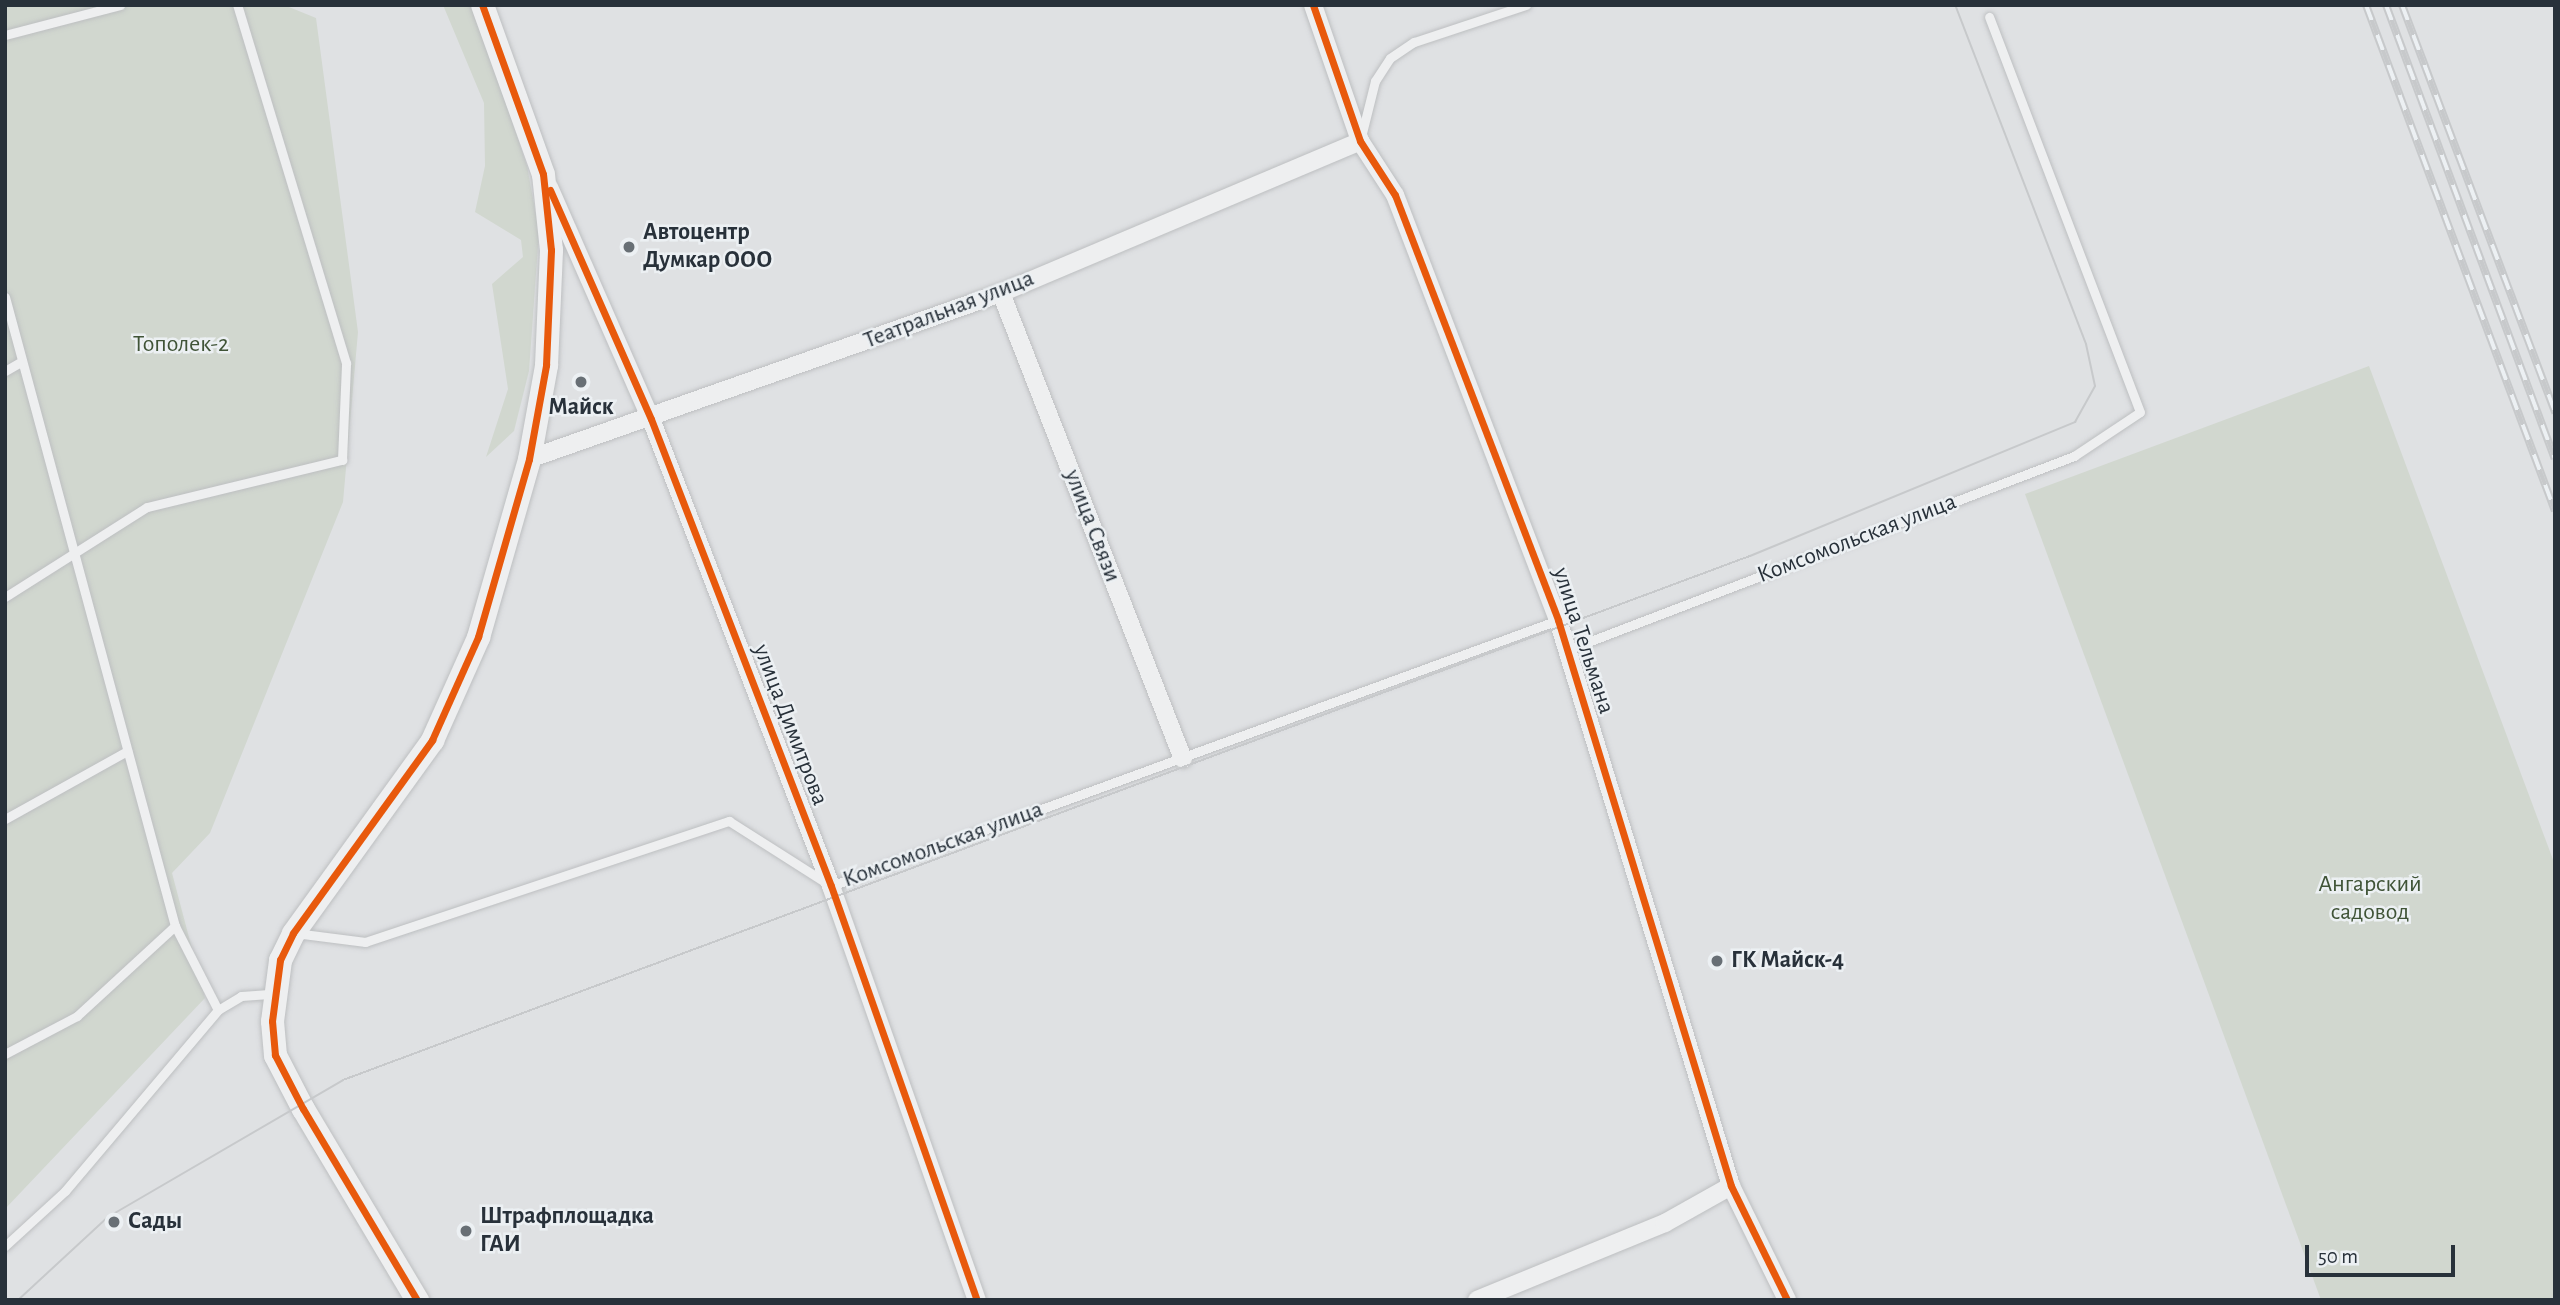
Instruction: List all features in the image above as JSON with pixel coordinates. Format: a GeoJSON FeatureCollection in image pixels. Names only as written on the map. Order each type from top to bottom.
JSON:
{"type":"FeatureCollection","features":[{"type":"Feature","properties":{"kind":"street"},"geometry":{"type":"LineString","coordinates":[[418,1300],[275,1055],[275,993],[293,933],[432,740],[478,637],[530,459],[546,365],[551,250],[543,174],[482,5]]}},
{"type":"Feature","properties":{"kind":"street","name":"улица Тельмана"},"geometry":{"type":"LineString","coordinates":[[1313,5],[1360,141],[1395,195],[1558,620],[1731,1186],[1787,1300]]}},
{"type":"Feature","properties":{"kind":"street","name":"Театральная улица"},"geometry":{"type":"LineString","coordinates":[[530,459],[651,419],[1001,293],[1360,141]]}},
{"type":"Feature","properties":{"kind":"street","name":"улица Димитрова"},"geometry":{"type":"LineString","coordinates":[[543,174],[651,419],[831,886],[978,1300]]}},
{"type":"Feature","properties":{"kind":"street","name":"улица Связи"},"geometry":{"type":"LineString","coordinates":[[1001,293],[1182,759]]}},
{"type":"Feature","properties":{"kind":"street"},"geometry":{"type":"LineString","coordinates":[[1477,1300],[1665,1223],[1731,1186]]}},
{"type":"Feature","properties":{"kind":"lane"},"geometry":{"type":"LineString","coordinates":[[5,35],[120,5]]}},
{"type":"Feature","properties":{"kind":"lane"},"geometry":{"type":"LineString","coordinates":[[5,597],[75,558],[147,507],[342,460],[346,363],[237,5]]}},
{"type":"Feature","properties":{"kind":"lane"},"geometry":{"type":"LineString","coordinates":[[1360,141],[1375,81],[1390,58],[1414,42],[1526,5]]}},
{"type":"Feature","properties":{"kind":"lane","name":"Комсомольская улица"},"geometry":{"type":"LineString","coordinates":[[1567,650],[2074,456],[2140,412],[1989,17]]}},
{"type":"Feature","properties":{"kind":"lane"},"geometry":{"type":"LineString","coordinates":[[5,297],[19,363],[176,926],[218,1010]]}},
{"type":"Feature","properties":{"kind":"lane"},"geometry":{"type":"LineString","coordinates":[[5,371],[19,363]]}},
{"type":"Feature","properties":{"kind":"lane","name":"Комсомольская улица"},"geometry":{"type":"LineString","coordinates":[[293,933],[365,942],[729,821],[831,886],[1558,620]]}},
{"type":"Feature","properties":{"kind":"lane"},"geometry":{"type":"LineString","coordinates":[[5,819],[127,751]]}},
{"type":"Feature","properties":{"kind":"lane"},"geometry":{"type":"LineString","coordinates":[[5,1054],[77,1016],[176,926]]}},
{"type":"Feature","properties":{"kind":"lane"},"geometry":{"type":"LineString","coordinates":[[5,1245],[65,1191],[218,1010],[242,996],[275,993]]}},
{"type":"Feature","properties":{"kind":"green space","name":"Тополек-2"},"geometry":{"type":"Polygon","coordinates":[[[5,5],[284,5],[316,18],[358,332],[343,502],[210,833],[172,873],[205,998],[5,1209],[5,5]]]}},
{"type":"Feature","properties":{"kind":"green space"},"geometry":{"type":"Polygon","coordinates":[[[443,5],[473,5],[527,166],[539,232],[529,371],[514,431],[486,457],[508,389],[492,284],[523,257],[521,240],[475,212],[485,166],[484,103],[443,5]]]}},
{"type":"Feature","properties":{"kind":"green space","name":"Ангарский садовод"},"geometry":{"type":"Polygon","coordinates":[[[2369,366],[2555,865],[2555,1300],[2321,1300],[2025,494],[2369,366]]]}},
{"type":"Feature","properties":{"kind":"tram line"},"geometry":{"type":"LineString","coordinates":[[18,1300],[108,1217],[343,1080],[1750,556],[2075,422],[2095,386],[2086,344],[1955,5]]}},
{"type":"Feature","properties":{"kind":"railway"},"geometry":{"type":"LineString","coordinates":[[2366,5],[2555,511]]}},
{"type":"Feature","properties":{"kind":"railway"},"geometry":{"type":"LineString","coordinates":[[2386,5],[2555,459]]}},
{"type":"Feature","properties":{"kind":"railway"},"geometry":{"type":"LineString","coordinates":[[2402,5],[2555,413]]}},
{"type":"Feature","properties":{"kind":"cycle path"},"geometry":{"type":"LineString","coordinates":[[417,1300],[303,1109],[275,1055],[272,1021],[280,960],[293,933],[432,740],[478,637],[529,459],[546,365],[551,250],[543,174],[482,5]]}},
{"type":"Feature","properties":{"kind":"cycle path"},"geometry":{"type":"LineString","coordinates":[[1313,5],[1360,141],[1395,195],[1558,620],[1731,1186],[1787,1300]]}},
{"type":"Feature","properties":{"kind":"cycle path"},"geometry":{"type":"LineString","coordinates":[[550,190],[651,419],[831,886],[977,1300]]}},
{"type":"Feature","properties":{"kind":"place","name":"Автоцентр Думкар ООО"},"geometry":{"type":"Point","coordinates":[629,247]}},
{"type":"Feature","properties":{"kind":"place","name":"Майск"},"geometry":{"type":"Point","coordinates":[581,382]}},
{"type":"Feature","properties":{"kind":"place","name":"ГК Майск-4"},"geometry":{"type":"Point","coordinates":[1717,961]}},
{"type":"Feature","properties":{"kind":"place","name":"Сады"},"geometry":{"type":"Point","coordinates":[114,1222]}},
{"type":"Feature","properties":{"kind":"place","name":"Штрафплощадка ГАИ"},"geometry":{"type":"Point","coordinates":[466,1231]}}]}
